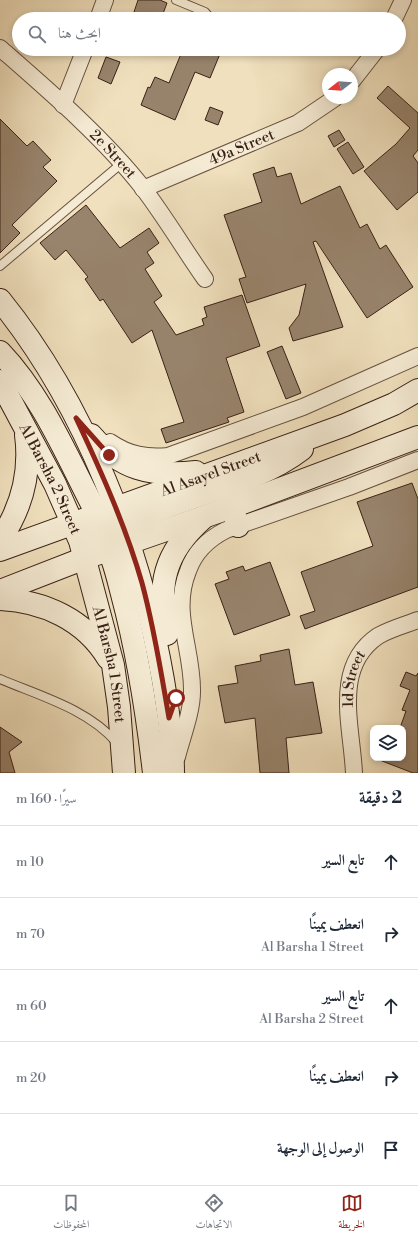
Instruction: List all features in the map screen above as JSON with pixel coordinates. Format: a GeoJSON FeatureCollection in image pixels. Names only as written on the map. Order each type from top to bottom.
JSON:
{"type":"FeatureCollection","features":[{"type":"Feature","properties":{"kind":"street"},"geometry":{"type":"LineString","coordinates":[[101,12],[105,0]]}},
{"type":"Feature","properties":{"kind":"street"},"geometry":{"type":"LineString","coordinates":[[397,12],[403,0]]}},
{"type":"Feature","properties":{"kind":"street","name":"2e Street"},"geometry":{"type":"LineString","coordinates":[[0,48],[63,105],[122,163],[143,188],[205,279]]}},
{"type":"Feature","properties":{"kind":"street"},"geometry":{"type":"LineString","coordinates":[[63,105],[82,56]]}},
{"type":"Feature","properties":{"kind":"street"},"geometry":{"type":"LineString","coordinates":[[358,73],[372,56]]}},
{"type":"Feature","properties":{"kind":"street","name":"49a Street"},"geometry":{"type":"LineString","coordinates":[[143,188],[292,126],[316,113],[327,104]]}},
{"type":"Feature","properties":{"kind":"street"},"geometry":{"type":"LineString","coordinates":[[0,300],[34,346],[76,418],[105,479],[101,532],[142,582],[157,647],[169,718],[167,772]]}},
{"type":"Feature","properties":{"kind":"street"},"geometry":{"type":"LineString","coordinates":[[0,352],[13,366],[37,400],[101,532],[117,577],[137,656],[145,698],[167,772]]}},
{"type":"Feature","properties":{"kind":"street"},"geometry":{"type":"LineString","coordinates":[[76,418],[128,452],[148,457],[168,456],[303,407],[418,356]]}},
{"type":"Feature","properties":{"kind":"street","name":"Al Barsha 2 Street"},"geometry":{"type":"LineString","coordinates":[[0,381],[24,426],[101,532]]}},
{"type":"Feature","properties":{"kind":"street","name":"Al Asayel Street"},"geometry":{"type":"LineString","coordinates":[[0,591],[101,532],[228,466],[318,435],[369,415],[418,390]]}},
{"type":"Feature","properties":{"kind":"street"},"geometry":{"type":"LineString","coordinates":[[76,418],[109,455],[132,468],[171,473],[190,473],[228,466]]}},
{"type":"Feature","properties":{"kind":"street"},"geometry":{"type":"LineString","coordinates":[[0,540],[14,517],[24,484],[27,465],[24,426]]}},
{"type":"Feature","properties":{"kind":"street"},"geometry":{"type":"LineString","coordinates":[[0,576],[101,532],[269,469],[296,454],[318,435]]}},
{"type":"Feature","properties":{"kind":"street","name":"Al Asayel Street"},"geometry":{"type":"LineString","coordinates":[[0,550],[101,532],[204,517],[235,517],[418,436]]}},
{"type":"Feature","properties":{"kind":"street"},"geometry":{"type":"LineString","coordinates":[[167,772],[189,710],[192,692],[181,612],[183,584],[191,563],[205,543],[235,517],[418,460]]}},
{"type":"Feature","properties":{"kind":"street"},"geometry":{"type":"LineString","coordinates":[[169,718],[173,708],[177,688],[164,622],[163,592],[167,566],[175,551],[193,527],[204,517]]}},
{"type":"Feature","properties":{"kind":"street","name":"Al Barsha 1 Street"},"geometry":{"type":"LineString","coordinates":[[101,532],[124,773]]}},
{"type":"Feature","properties":{"kind":"street"},"geometry":{"type":"LineString","coordinates":[[0,599],[28,602],[44,607],[70,619],[98,644],[113,665]]}},
{"type":"Feature","properties":{"kind":"street","name":"1d Street"},"geometry":{"type":"LineString","coordinates":[[354,773],[348,691],[353,665],[364,648],[380,635],[418,620]]}},
{"type":"Feature","properties":{"kind":"lane"},"geometry":{"type":"LineString","coordinates":[[176,0],[205,12]]}},
{"type":"Feature","properties":{"kind":"lane"},"geometry":{"type":"LineString","coordinates":[[0,266],[122,163]]}},
{"type":"Feature","properties":{"kind":"lane"},"geometry":{"type":"LineString","coordinates":[[0,679],[79,713],[102,728],[123,750]]}},
{"type":"Feature","properties":{"kind":"building"},"geometry":{"type":"Polygon","coordinates":[[[138,0],[160,0],[167,3],[164,12],[134,12],[138,0]]]}},
{"type":"Feature","properties":{"kind":"building"},"geometry":{"type":"Polygon","coordinates":[[[180,56],[219,56],[210,78],[195,72],[175,120],[141,105],[148,87],[150,88],[155,77],[169,83],[180,56]]]}},
{"type":"Feature","properties":{"kind":"building"},"geometry":{"type":"Polygon","coordinates":[[[106,57],[120,62],[111,84],[98,78],[106,57]]]}},
{"type":"Feature","properties":{"kind":"building"},"geometry":{"type":"Polygon","coordinates":[[[388,86],[418,113],[418,150],[413,156],[418,163],[418,192],[397,210],[364,171],[396,144],[410,128],[377,98],[388,86]]]}},
{"type":"Feature","properties":{"kind":"building"},"geometry":{"type":"Polygon","coordinates":[[[210,107],[223,112],[218,125],[205,120],[210,107]]]}},
{"type":"Feature","properties":{"kind":"building"},"geometry":{"type":"Polygon","coordinates":[[[0,119],[27,146],[33,141],[51,160],[43,167],[57,181],[12,225],[20,233],[0,253],[0,119]]]}},
{"type":"Feature","properties":{"kind":"building"},"geometry":{"type":"Polygon","coordinates":[[[339,130],[345,140],[334,147],[328,136],[339,130]]]}},
{"type":"Feature","properties":{"kind":"building"},"geometry":{"type":"Polygon","coordinates":[[[348,142],[364,167],[353,174],[337,149],[348,142]]]}},
{"type":"Feature","properties":{"kind":"building"},"geometry":{"type":"Polygon","coordinates":[[[274,167],[277,177],[291,173],[301,204],[340,186],[360,228],[367,224],[380,249],[386,245],[413,287],[367,318],[316,241],[313,242],[343,327],[293,341],[289,328],[299,315],[306,284],[247,303],[239,279],[246,277],[224,215],[262,202],[253,174],[274,167]]]}},
{"type":"Feature","properties":{"kind":"building"},"geometry":{"type":"Polygon","coordinates":[[[86,205],[120,248],[149,228],[159,243],[147,252],[154,263],[145,269],[162,296],[154,302],[176,335],[204,325],[202,319],[207,317],[204,307],[242,295],[260,346],[226,358],[244,412],[227,418],[229,422],[166,443],[161,429],[184,422],[152,330],[132,343],[103,299],[100,301],[85,279],[88,277],[66,250],[55,260],[40,243],[86,205]]]}},
{"type":"Feature","properties":{"kind":"building"},"geometry":{"type":"Polygon","coordinates":[[[282,346],[301,393],[286,399],[267,352],[282,346]]]}},
{"type":"Feature","properties":{"kind":"building"},"geometry":{"type":"Polygon","coordinates":[[[412,483],[418,499],[418,587],[305,629],[300,616],[315,611],[301,572],[373,546],[357,502],[412,483]]]}},
{"type":"Feature","properties":{"kind":"building"},"geometry":{"type":"Polygon","coordinates":[[[270,562],[290,615],[234,635],[215,584],[229,579],[226,572],[243,566],[245,571],[270,562]]]}},
{"type":"Feature","properties":{"kind":"building"},"geometry":{"type":"Polygon","coordinates":[[[289,649],[295,685],[313,682],[322,733],[286,738],[289,773],[260,773],[255,718],[225,723],[218,686],[238,683],[235,666],[261,661],[260,655],[289,649]]]}},
{"type":"Feature","properties":{"kind":"building"},"geometry":{"type":"Polygon","coordinates":[[[406,672],[416,676],[418,673],[418,773],[413,773],[382,761],[406,761],[406,725],[401,725],[406,711],[402,710],[410,690],[400,686],[406,672]]]}},
{"type":"Feature","properties":{"kind":"building"},"geometry":{"type":"Polygon","coordinates":[[[0,727],[22,742],[9,752],[15,773],[0,773],[0,727]]]}},
{"type":"Feature","properties":{"kind":"route"},"geometry":{"type":"LineString","coordinates":[[109,455],[76,418],[105,479],[142,582],[157,647],[169,718],[176,698]]}}]}
